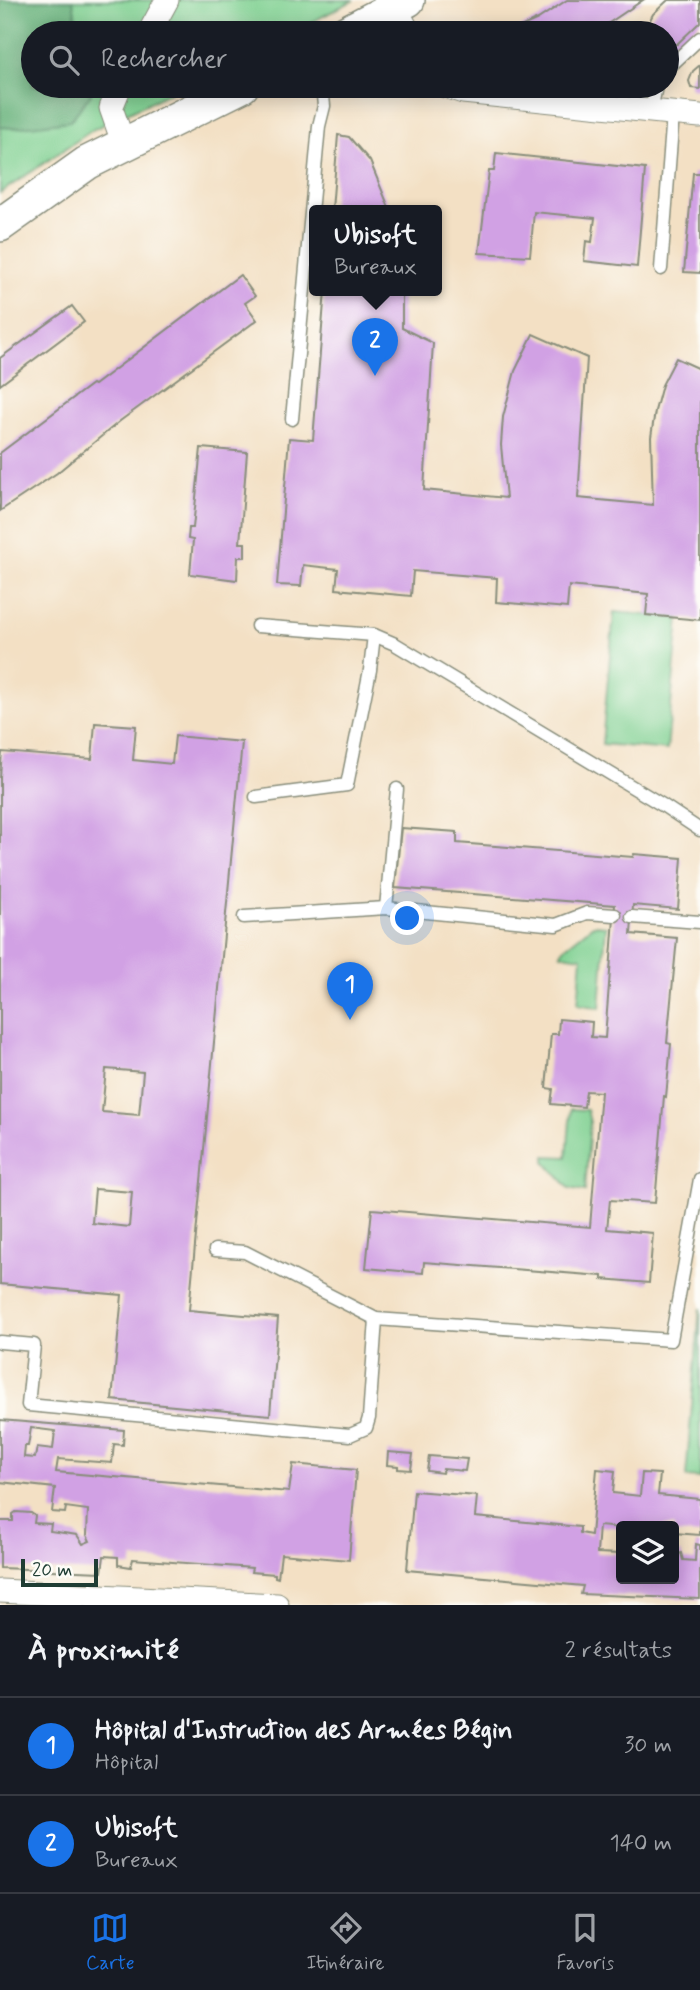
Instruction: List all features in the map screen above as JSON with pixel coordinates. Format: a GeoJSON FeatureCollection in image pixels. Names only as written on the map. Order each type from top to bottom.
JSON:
{"type":"FeatureCollection","features":[{"type":"Feature","properties":{"kind":"street"},"geometry":{"type":"LineString","coordinates":[[156,21],[167,0]]}},
{"type":"Feature","properties":{"kind":"street"},"geometry":{"type":"LineString","coordinates":[[380,21],[404,13]]}},
{"type":"Feature","properties":{"kind":"street"},"geometry":{"type":"LineString","coordinates":[[115,98],[111,108],[124,145]]}},
{"type":"Feature","properties":{"kind":"street"},"geometry":{"type":"LineString","coordinates":[[0,225],[87,163],[218,98]]}},
{"type":"Feature","properties":{"kind":"street"},"geometry":{"type":"LineString","coordinates":[[523,98],[700,116]]}},
{"type":"Feature","properties":{"kind":"street"},"geometry":{"type":"LineString","coordinates":[[0,1591],[34,1599],[277,1605]]}},
{"type":"Feature","properties":{"kind":"lane"},"geometry":{"type":"LineString","coordinates":[[679,58],[700,38]]}},
{"type":"Feature","properties":{"kind":"lane"},"geometry":{"type":"LineString","coordinates":[[311,205],[323,98]]}},
{"type":"Feature","properties":{"kind":"lane"},"geometry":{"type":"LineString","coordinates":[[659,98],[662,112],[661,269]]}},
{"type":"Feature","properties":{"kind":"lane"},"geometry":{"type":"LineString","coordinates":[[292,419],[309,227]]}},
{"type":"Feature","properties":{"kind":"lane"},"geometry":{"type":"LineString","coordinates":[[257,626],[374,635],[415,656],[700,830]]}},
{"type":"Feature","properties":{"kind":"lane"},"geometry":{"type":"LineString","coordinates":[[256,797],[347,785],[370,670],[374,635]]}},
{"type":"Feature","properties":{"kind":"lane"},"geometry":{"type":"LineString","coordinates":[[386,908],[397,789]]}},
{"type":"Feature","properties":{"kind":"lane"},"geometry":{"type":"LineString","coordinates":[[244,917],[386,908],[556,925],[587,913],[615,915]]}},
{"type":"Feature","properties":{"kind":"lane"},"geometry":{"type":"LineString","coordinates":[[632,917],[700,922]]}},
{"type":"Feature","properties":{"kind":"lane"},"geometry":{"type":"LineString","coordinates":[[215,1250],[245,1252],[376,1319],[671,1340],[700,1179]]}},
{"type":"Feature","properties":{"kind":"lane"},"geometry":{"type":"LineString","coordinates":[[0,1342],[34,1345],[27,1405],[350,1435],[366,1428],[369,1418],[376,1319]]}},
{"type":"Feature","properties":{"kind":"green space"},"geometry":{"type":"Polygon","coordinates":[[[0,0],[354,0],[314,21],[21,21],[21,98],[158,98],[94,129],[0,193],[0,0]]]}},
{"type":"Feature","properties":{"kind":"green space"},"geometry":{"type":"Polygon","coordinates":[[[0,0],[73,0],[76,21],[21,21],[21,98],[88,98],[70,121],[13,128],[0,127],[0,0]]]}},
{"type":"Feature","properties":{"kind":"green space"},"geometry":{"type":"Polygon","coordinates":[[[614,612],[679,618],[667,750],[602,744],[614,612]]]}},
{"type":"Feature","properties":{"kind":"green space"},"geometry":{"type":"Polygon","coordinates":[[[593,925],[606,926],[600,1008],[578,1004],[582,957],[561,954],[563,949],[593,925]]]}},
{"type":"Feature","properties":{"kind":"green space"},"geometry":{"type":"Polygon","coordinates":[[[571,1109],[587,1110],[590,1122],[585,1191],[569,1188],[545,1161],[545,1156],[567,1157],[571,1109]]]}},
{"type":"Feature","properties":{"kind":"green space"},"geometry":{"type":"Polygon","coordinates":[[[700,1308],[700,1478],[686,1477],[700,1308]]]}},
{"type":"Feature","properties":{"kind":"building"},"geometry":{"type":"Polygon","coordinates":[[[567,0],[643,0],[612,21],[534,21],[567,0]]]}},
{"type":"Feature","properties":{"kind":"building"},"geometry":{"type":"Polygon","coordinates":[[[668,0],[700,0],[700,22],[679,42],[679,21],[650,21],[668,0]]]}},
{"type":"Feature","properties":{"kind":"building"},"geometry":{"type":"Polygon","coordinates":[[[700,65],[700,89],[691,88],[689,81],[693,71],[700,65]]]}},
{"type":"Feature","properties":{"kind":"building"},"geometry":{"type":"Polygon","coordinates":[[[338,135],[349,137],[370,161],[388,205],[332,205],[338,135]]]}},
{"type":"Feature","properties":{"kind":"building"},"geometry":{"type":"Polygon","coordinates":[[[496,153],[645,169],[637,267],[584,261],[586,241],[592,242],[595,218],[534,212],[530,256],[479,253],[489,171],[494,171],[496,153]]]}},
{"type":"Feature","properties":{"kind":"building"},"geometry":{"type":"Polygon","coordinates":[[[693,173],[700,173],[700,273],[684,272],[693,173]]]}},
{"type":"Feature","properties":{"kind":"building"},"geometry":{"type":"Polygon","coordinates":[[[240,275],[255,296],[245,303],[257,320],[120,421],[57,473],[0,511],[0,453],[240,275]]]}},
{"type":"Feature","properties":{"kind":"building"},"geometry":{"type":"Polygon","coordinates":[[[325,296],[402,296],[402,328],[433,343],[424,490],[506,498],[501,445],[503,417],[515,371],[533,334],[587,358],[578,498],[653,505],[651,437],[662,385],[676,358],[700,369],[700,620],[646,615],[648,594],[569,586],[567,608],[496,602],[497,578],[413,571],[411,596],[336,589],[338,569],[303,565],[301,586],[277,585],[289,438],[313,440],[325,296]]]}},
{"type":"Feature","properties":{"kind":"building"},"geometry":{"type":"Polygon","coordinates":[[[72,306],[84,322],[0,385],[0,358],[72,306]]]}},
{"type":"Feature","properties":{"kind":"building"},"geometry":{"type":"Polygon","coordinates":[[[201,448],[247,452],[240,543],[245,543],[245,557],[238,557],[237,580],[190,574],[193,540],[188,539],[189,528],[193,528],[201,448]]]}},
{"type":"Feature","properties":{"kind":"building"},"geometry":{"type":"Polygon","coordinates":[[[95,723],[136,726],[133,760],[172,764],[175,736],[242,742],[189,1310],[278,1318],[270,1415],[112,1400],[122,1295],[0,1284],[2,752],[92,759],[95,723]],[[106,1069],[102,1112],[139,1115],[143,1072],[106,1069]],[[95,1189],[92,1223],[129,1227],[132,1192],[95,1189]]]}},
{"type":"Feature","properties":{"kind":"building"},"geometry":{"type":"Polygon","coordinates":[[[401,828],[457,832],[457,843],[633,857],[634,854],[682,858],[678,909],[633,905],[631,934],[677,938],[667,1043],[671,1044],[655,1203],[610,1200],[607,1229],[653,1233],[649,1283],[602,1279],[602,1276],[424,1262],[423,1273],[366,1268],[372,1209],[590,1227],[601,1092],[586,1091],[584,1107],[551,1104],[553,1089],[546,1088],[551,1034],[558,1034],[559,1019],[592,1022],[591,1037],[605,1038],[615,905],[395,888],[401,828]]]}},
{"type":"Feature","properties":{"kind":"building"},"geometry":{"type":"Polygon","coordinates":[[[0,1420],[124,1430],[123,1445],[114,1444],[112,1463],[58,1459],[56,1472],[289,1492],[293,1464],[356,1470],[349,1560],[281,1554],[278,1578],[275,1574],[251,1572],[252,1568],[133,1559],[131,1567],[118,1565],[118,1557],[104,1556],[102,1572],[0,1568],[0,1521],[13,1521],[13,1514],[16,1512],[31,1513],[35,1516],[34,1523],[51,1524],[50,1531],[77,1535],[83,1544],[90,1541],[87,1535],[88,1510],[66,1507],[65,1513],[52,1512],[55,1488],[0,1482],[0,1420]],[[31,1428],[24,1457],[35,1458],[37,1447],[53,1449],[55,1431],[31,1428]]]}},
{"type":"Feature","properties":{"kind":"building"},"geometry":{"type":"Polygon","coordinates":[[[388,1452],[413,1454],[411,1470],[387,1465],[388,1452]]]}},
{"type":"Feature","properties":{"kind":"building"},"geometry":{"type":"Polygon","coordinates":[[[429,1456],[467,1459],[465,1471],[427,1471],[429,1456]]]}},
{"type":"Feature","properties":{"kind":"building"},"geometry":{"type":"Polygon","coordinates":[[[597,1469],[615,1471],[613,1493],[640,1496],[642,1473],[660,1474],[658,1495],[700,1499],[700,1535],[679,1533],[679,1521],[616,1521],[616,1528],[599,1526],[597,1553],[616,1554],[616,1584],[679,1584],[679,1554],[683,1560],[695,1561],[696,1544],[700,1545],[700,1599],[581,1594],[583,1586],[407,1570],[414,1491],[477,1496],[475,1517],[580,1527],[580,1533],[591,1535],[597,1469]]]}},
{"type":"Feature","properties":{"kind":"place","name":"Ubisoft"},"geometry":{"type":"Point","coordinates":[375,376]}},
{"type":"Feature","properties":{"kind":"place","name":"Hôpital d'Instruction des Armées Bégin"},"geometry":{"type":"Point","coordinates":[350,1020]}}]}
